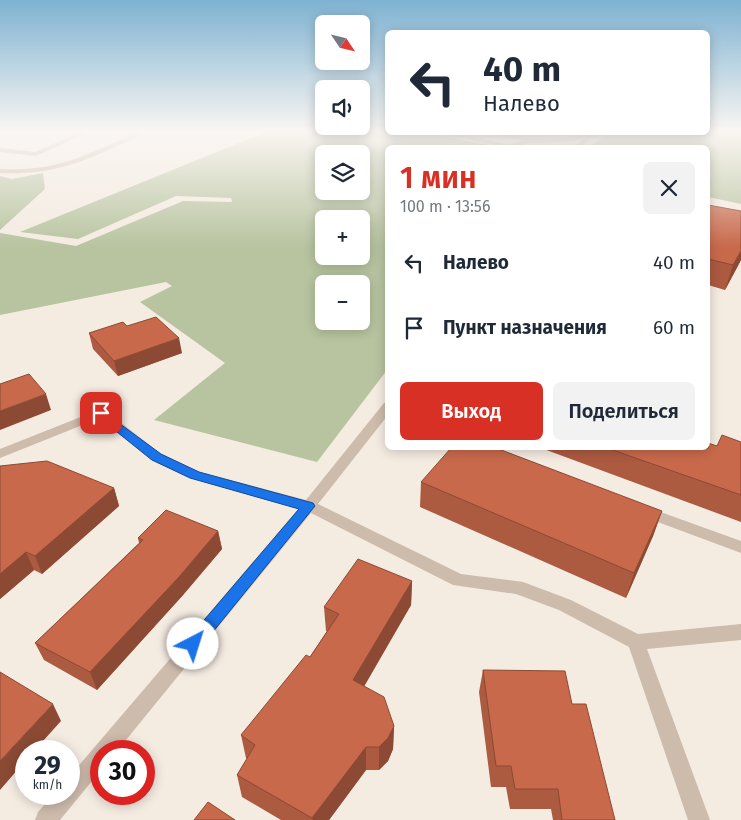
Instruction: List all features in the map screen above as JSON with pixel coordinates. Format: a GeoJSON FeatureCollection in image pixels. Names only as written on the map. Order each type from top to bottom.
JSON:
{"type":"FeatureCollection","features":[{"type":"Feature","properties":{"kind":"street"},"geometry":{"type":"LineString","coordinates":[[0,171],[28,173],[48,170]]}},
{"type":"Feature","properties":{"kind":"street"},"geometry":{"type":"LineString","coordinates":[[113,740],[309,506],[385,410]]}},
{"type":"Feature","properties":{"kind":"street"},"geometry":{"type":"LineString","coordinates":[[0,454],[101,413],[156,457],[195,475],[309,506],[459,580],[517,587],[565,605],[636,642],[741,632]]}},
{"type":"Feature","properties":{"kind":"street"},"geometry":{"type":"LineString","coordinates":[[630,506],[741,547]]}},
{"type":"Feature","properties":{"kind":"street"},"geometry":{"type":"LineString","coordinates":[[636,642],[699,820]]}},
{"type":"Feature","properties":{"kind":"street"},"geometry":{"type":"LineString","coordinates":[[80,779],[90,767]]}},
{"type":"Feature","properties":{"kind":"street"},"geometry":{"type":"LineString","coordinates":[[46,820],[58,805]]}},
{"type":"Feature","properties":{"kind":"green space"},"geometry":{"type":"Polygon","coordinates":[[[172,170],[315,170],[315,200],[370,200],[370,170],[385,170],[385,373],[317,462],[154,420],[225,363],[140,302],[172,286],[166,282],[0,315],[0,233],[76,246],[183,201],[232,202],[231,198],[176,196],[78,239],[20,232],[172,170]]]}},
{"type":"Feature","properties":{"kind":"green space"},"geometry":{"type":"Polygon","coordinates":[[[710,170],[741,170],[741,204],[710,197],[710,170]]]}},
{"type":"Feature","properties":{"kind":"green space"},"geometry":{"type":"Polygon","coordinates":[[[43,173],[45,189],[0,230],[0,176],[12,179],[43,173]]]}},
{"type":"Feature","properties":{"kind":"building"},"geometry":{"type":"Polygon","coordinates":[[[710,205],[741,211],[741,251],[733,265],[710,259],[710,205]]]}},
{"type":"Feature","properties":{"kind":"building"},"geometry":{"type":"Polygon","coordinates":[[[156,317],[179,338],[114,361],[89,333],[123,322],[127,326],[156,317]]]}},
{"type":"Feature","properties":{"kind":"building"},"geometry":{"type":"Polygon","coordinates":[[[29,374],[46,394],[0,411],[0,384],[29,374]]]}},
{"type":"Feature","properties":{"kind":"building"},"geometry":{"type":"Polygon","coordinates":[[[722,435],[741,442],[741,495],[613,450],[710,450],[710,444],[717,446],[722,435]]]}},
{"type":"Feature","properties":{"kind":"building"},"geometry":{"type":"Polygon","coordinates":[[[449,450],[501,450],[662,511],[634,573],[421,482],[449,450]]]}},
{"type":"Feature","properties":{"kind":"building"},"geometry":{"type":"Polygon","coordinates":[[[47,461],[114,488],[35,556],[26,552],[0,574],[0,466],[47,461]]]}},
{"type":"Feature","properties":{"kind":"building"},"geometry":{"type":"Polygon","coordinates":[[[166,510],[218,531],[179,577],[90,672],[35,643],[143,540],[138,538],[166,510]]]}},
{"type":"Feature","properties":{"kind":"building"},"geometry":{"type":"Polygon","coordinates":[[[358,559],[412,581],[353,680],[384,697],[394,726],[388,738],[379,747],[366,747],[312,818],[237,775],[255,745],[241,735],[306,655],[310,657],[339,614],[324,607],[358,559]]]}},
{"type":"Feature","properties":{"kind":"building"},"geometry":{"type":"Polygon","coordinates":[[[483,670],[565,671],[572,704],[586,704],[615,820],[562,820],[558,789],[515,789],[511,766],[496,766],[483,670]]]}},
{"type":"Feature","properties":{"kind":"building"},"geometry":{"type":"Polygon","coordinates":[[[0,672],[53,704],[20,740],[15,740],[15,745],[0,761],[0,672]]]}},
{"type":"Feature","properties":{"kind":"building"},"geometry":{"type":"Polygon","coordinates":[[[208,802],[235,820],[194,820],[208,802]]]}},
{"type":"Feature","properties":{"kind":"route"},"geometry":{"type":"LineString","coordinates":[[101,413],[156,457],[195,475],[309,506],[193,644]]}}]}
